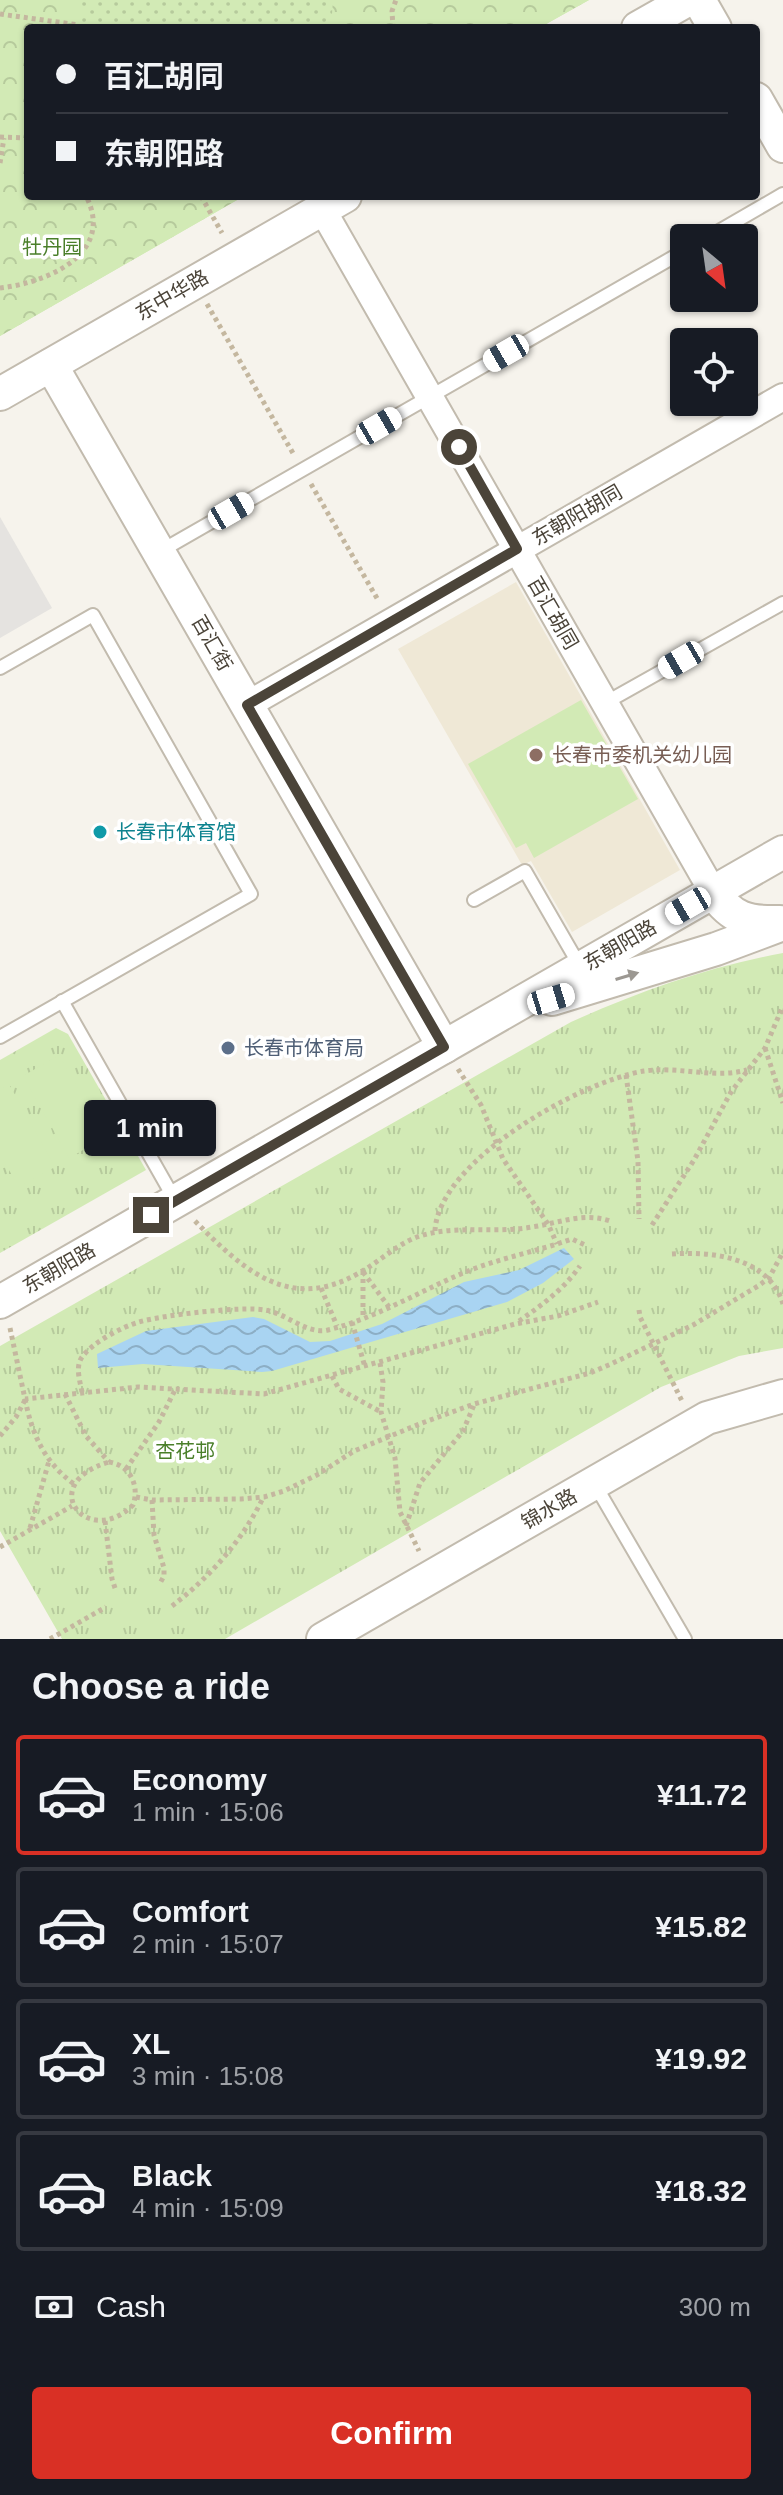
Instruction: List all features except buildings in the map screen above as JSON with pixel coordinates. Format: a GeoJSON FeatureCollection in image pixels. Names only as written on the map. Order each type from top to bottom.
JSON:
{"type":"FeatureCollection","features":[{"type":"Feature","properties":{"kind":"street"},"geometry":{"type":"LineString","coordinates":[[645,24],[687,0]]}},
{"type":"Feature","properties":{"kind":"street"},"geometry":{"type":"LineString","coordinates":[[699,0],[713,24]]}},
{"type":"Feature","properties":{"kind":"street"},"geometry":{"type":"LineString","coordinates":[[760,106],[783,146]]}},
{"type":"Feature","properties":{"kind":"street","name":"东中华路"},"geometry":{"type":"LineString","coordinates":[[0,394],[334,202]]}},
{"type":"Feature","properties":{"kind":"street","name":"百汇胡同"},"geometry":{"type":"LineString","coordinates":[[334,202],[430,397],[713,892]]}},
{"type":"Feature","properties":{"kind":"street","name":"百汇街"},"geometry":{"type":"LineString","coordinates":[[51,365],[444,1047]]}},
{"type":"Feature","properties":{"kind":"street","name":"东朝阳胡同"},"geometry":{"type":"LineString","coordinates":[[247,705],[783,397]]}},
{"type":"Feature","properties":{"kind":"street","name":"东朝阳路"},"geometry":{"type":"LineString","coordinates":[[2,1301],[783,852]]}},
{"type":"Feature","properties":{"kind":"street"},"geometry":{"type":"LineString","coordinates":[[713,892],[724,908],[739,917],[758,923],[783,923]]}},
{"type":"Feature","properties":{"kind":"street"},"geometry":{"type":"LineString","coordinates":[[499,1015],[716,949],[783,923]]}},
{"type":"Feature","properties":{"kind":"street"},"geometry":{"type":"LineString","coordinates":[[771,1399],[783,1423]]}},
{"type":"Feature","properties":{"kind":"street","name":"锦水路"},"geometry":{"type":"LineString","coordinates":[[323,1639],[707,1418],[771,1399]]}},
{"type":"Feature","properties":{"kind":"lane"},"geometry":{"type":"LineString","coordinates":[[731,224],[783,194]]}},
{"type":"Feature","properties":{"kind":"lane"},"geometry":{"type":"LineString","coordinates":[[159,552],[670,259]]}},
{"type":"Feature","properties":{"kind":"lane"},"geometry":{"type":"LineString","coordinates":[[605,703],[783,603]]}},
{"type":"Feature","properties":{"kind":"lane"},"geometry":{"type":"LineString","coordinates":[[0,668],[93,615],[251,894],[0,1037]]}},
{"type":"Feature","properties":{"kind":"lane"},"geometry":{"type":"LineString","coordinates":[[474,900],[525,871],[581,968]]}},
{"type":"Feature","properties":{"kind":"lane"},"geometry":{"type":"LineString","coordinates":[[62,1001],[176,1201]]}},
{"type":"Feature","properties":{"kind":"lane"},"geometry":{"type":"LineString","coordinates":[[594,1483],[685,1639]]}},
{"type":"Feature","properties":{"kind":"path"},"geometry":{"type":"LineString","coordinates":[[393,24],[392,11],[396,0]]}},
{"type":"Feature","properties":{"kind":"path"},"geometry":{"type":"LineString","coordinates":[[0,14],[72,24]]}},
{"type":"Feature","properties":{"kind":"path"},"geometry":{"type":"LineString","coordinates":[[0,163],[2,138],[24,138]]}},
{"type":"Feature","properties":{"kind":"path"},"geometry":{"type":"LineString","coordinates":[[0,288],[49,277],[72,262],[91,241],[94,219],[87,200]]}},
{"type":"Feature","properties":{"kind":"path"},"geometry":{"type":"LineString","coordinates":[[203,200],[237,258]]}},
{"type":"Feature","properties":{"kind":"path"},"geometry":{"type":"LineString","coordinates":[[652,1225],[694,1160],[731,1092],[765,1048],[783,1006]]}},
{"type":"Feature","properties":{"kind":"path"},"geometry":{"type":"LineString","coordinates":[[444,1047],[481,1105],[503,1159],[548,1224],[557,1244]]}},
{"type":"Feature","properties":{"kind":"path"},"geometry":{"type":"LineString","coordinates":[[765,1048],[783,1100]]}},
{"type":"Feature","properties":{"kind":"path"},"geometry":{"type":"LineString","coordinates":[[435,1231],[438,1211],[461,1175],[525,1122],[609,1080],[626,1075],[671,1069],[719,1074],[747,1070]]}},
{"type":"Feature","properties":{"kind":"path"},"geometry":{"type":"LineString","coordinates":[[626,1075],[638,1161],[639,1219]]}},
{"type":"Feature","properties":{"kind":"path"},"geometry":{"type":"LineString","coordinates":[[176,1201],[243,1267],[281,1286],[302,1290],[347,1280],[413,1238],[435,1231],[530,1228],[588,1216],[610,1221]]}},
{"type":"Feature","properties":{"kind":"path"},"geometry":{"type":"LineString","coordinates":[[82,1392],[79,1364],[83,1356],[140,1321],[255,1308],[284,1315],[314,1330],[327,1331],[469,1271],[572,1239],[585,1245]]}},
{"type":"Feature","properties":{"kind":"path"},"geometry":{"type":"LineString","coordinates":[[136,1497],[152,1500],[264,1497],[299,1485],[354,1451],[390,1436],[474,1404],[590,1373],[654,1345],[729,1305],[769,1278],[783,1252]]}},
{"type":"Feature","properties":{"kind":"path"},"geometry":{"type":"LineString","coordinates":[[672,1254],[701,1253],[738,1261],[769,1278],[775,1284],[783,1304]]}},
{"type":"Feature","properties":{"kind":"path"},"geometry":{"type":"LineString","coordinates":[[515,1324],[550,1299],[580,1266]]}},
{"type":"Feature","properties":{"kind":"path"},"geometry":{"type":"LineString","coordinates":[[363,1271],[389,1307]]}},
{"type":"Feature","properties":{"kind":"path"},"geometry":{"type":"LineString","coordinates":[[363,1271],[363,1318]]}},
{"type":"Feature","properties":{"kind":"path"},"geometry":{"type":"LineString","coordinates":[[321,1288],[337,1326]]}},
{"type":"Feature","properties":{"kind":"path"},"geometry":{"type":"LineString","coordinates":[[2,1301],[31,1428],[57,1471],[74,1484]]}},
{"type":"Feature","properties":{"kind":"path"},"geometry":{"type":"LineString","coordinates":[[25,1399],[138,1387],[264,1394],[515,1324],[558,1316],[598,1302]]}},
{"type":"Feature","properties":{"kind":"path"},"geometry":{"type":"LineString","coordinates":[[639,1310],[694,1425]]}},
{"type":"Feature","properties":{"kind":"path"},"geometry":{"type":"LineString","coordinates":[[352,1322],[365,1367]]}},
{"type":"Feature","properties":{"kind":"path"},"geometry":{"type":"LineString","coordinates":[[380,1363],[383,1382],[381,1412],[390,1436],[400,1512],[433,1576]]}},
{"type":"Feature","properties":{"kind":"path"},"geometry":{"type":"LineString","coordinates":[[332,1376],[339,1389],[381,1412]]}},
{"type":"Feature","properties":{"kind":"path"},"geometry":{"type":"LineString","coordinates":[[126,1469],[159,1422],[176,1388]]}},
{"type":"Feature","properties":{"kind":"path"},"geometry":{"type":"LineString","coordinates":[[65,1394],[86,1436],[109,1462],[126,1469],[133,1481],[136,1497],[128,1510],[105,1521],[81,1516],[72,1506],[70,1498],[74,1484],[90,1470],[109,1462]]}},
{"type":"Feature","properties":{"kind":"path"},"geometry":{"type":"LineString","coordinates":[[0,1436],[16,1417],[25,1399]]}},
{"type":"Feature","properties":{"kind":"path"},"geometry":{"type":"LineString","coordinates":[[406,1527],[420,1483],[463,1431],[474,1404]]}},
{"type":"Feature","properties":{"kind":"path"},"geometry":{"type":"LineString","coordinates":[[30,1530],[49,1460]]}},
{"type":"Feature","properties":{"kind":"path"},"geometry":{"type":"LineString","coordinates":[[172,1606],[200,1583],[238,1542],[264,1497]]}},
{"type":"Feature","properties":{"kind":"path"},"geometry":{"type":"LineString","coordinates":[[152,1500],[154,1535],[164,1568],[159,1585]]}},
{"type":"Feature","properties":{"kind":"path"},"geometry":{"type":"LineString","coordinates":[[0,1547],[72,1506]]}},
{"type":"Feature","properties":{"kind":"path"},"geometry":{"type":"LineString","coordinates":[[105,1521],[116,1591]]}},
{"type":"Feature","properties":{"kind":"path"},"geometry":{"type":"LineString","coordinates":[[50,1639],[106,1607]]}},
{"type":"Feature","properties":{"kind":"shaded area"},"geometry":{"type":"Polygon","coordinates":[[[0,517],[52,608],[0,638],[0,517]]]}},
{"type":"Feature","properties":{"kind":"shaded area","name":"长春市委机关幼儿园"},"geometry":{"type":"Polygon","coordinates":[[[516,582],[680,870],[572,932],[531,861],[522,865],[398,649],[516,582]]]}},
{"type":"Feature","properties":{"kind":"green space","name":"牡丹园"},"geometry":{"type":"Polygon","coordinates":[[[0,0],[589,0],[546,24],[24,24],[24,200],[237,200],[0,336],[0,0]]]}},
{"type":"Feature","properties":{"kind":"green space"},"geometry":{"type":"Polygon","coordinates":[[[0,0],[81,0],[78,24],[24,24],[24,200],[237,200],[0,336],[0,0]]]}},
{"type":"Feature","properties":{"kind":"green space"},"geometry":{"type":"Polygon","coordinates":[[[333,0],[589,0],[546,24],[331,24],[333,0]]]}},
{"type":"Feature","properties":{"kind":"green space"},"geometry":{"type":"Polygon","coordinates":[[[581,700],[638,799],[534,858],[526,843],[516,848],[468,764],[581,700]]]}},
{"type":"Feature","properties":{"kind":"green space","name":"杏花邨"},"geometry":{"type":"Polygon","coordinates":[[[783,953],[783,1348],[739,1356],[661,1387],[225,1639],[62,1639],[0,1531],[0,1346],[571,1022],[675,981],[783,953]]]}},
{"type":"Feature","properties":{"kind":"green space"},"geometry":{"type":"Polygon","coordinates":[[[56,1028],[68,1034],[146,1170],[0,1253],[0,1060],[56,1028]]]}},
{"type":"Feature","properties":{"kind":"green space"},"geometry":{"type":"Polygon","coordinates":[[[59,1055],[106,1137],[69,1158],[23,1076],[59,1055]]]}},
{"type":"Feature","properties":{"kind":"green space"},"geometry":{"type":"Polygon","coordinates":[[[9,1084],[55,1167],[19,1187],[0,1155],[0,1089],[9,1084]]]}},
{"type":"Feature","properties":{"kind":"water"},"geometry":{"type":"Polygon","coordinates":[[[564,1248],[574,1259],[543,1283],[507,1302],[272,1371],[143,1364],[98,1368],[97,1354],[146,1331],[253,1317],[264,1319],[310,1342],[330,1341],[382,1324],[464,1282],[519,1270],[564,1248]]]}},
{"type":"Feature","properties":{"kind":"place","name":"长春市委机关幼儿园"},"geometry":{"type":"Point","coordinates":[536,755]}},
{"type":"Feature","properties":{"kind":"place","name":"长春市体育馆"},"geometry":{"type":"Point","coordinates":[100,832]}},
{"type":"Feature","properties":{"kind":"place","name":"长春市体育局"},"geometry":{"type":"Point","coordinates":[228,1048]}},
{"type":"Feature","properties":{"kind":"route"},"geometry":{"type":"LineString","coordinates":[[151,1215],[444,1047],[247,705],[517,549],[459,447]]}}]}
